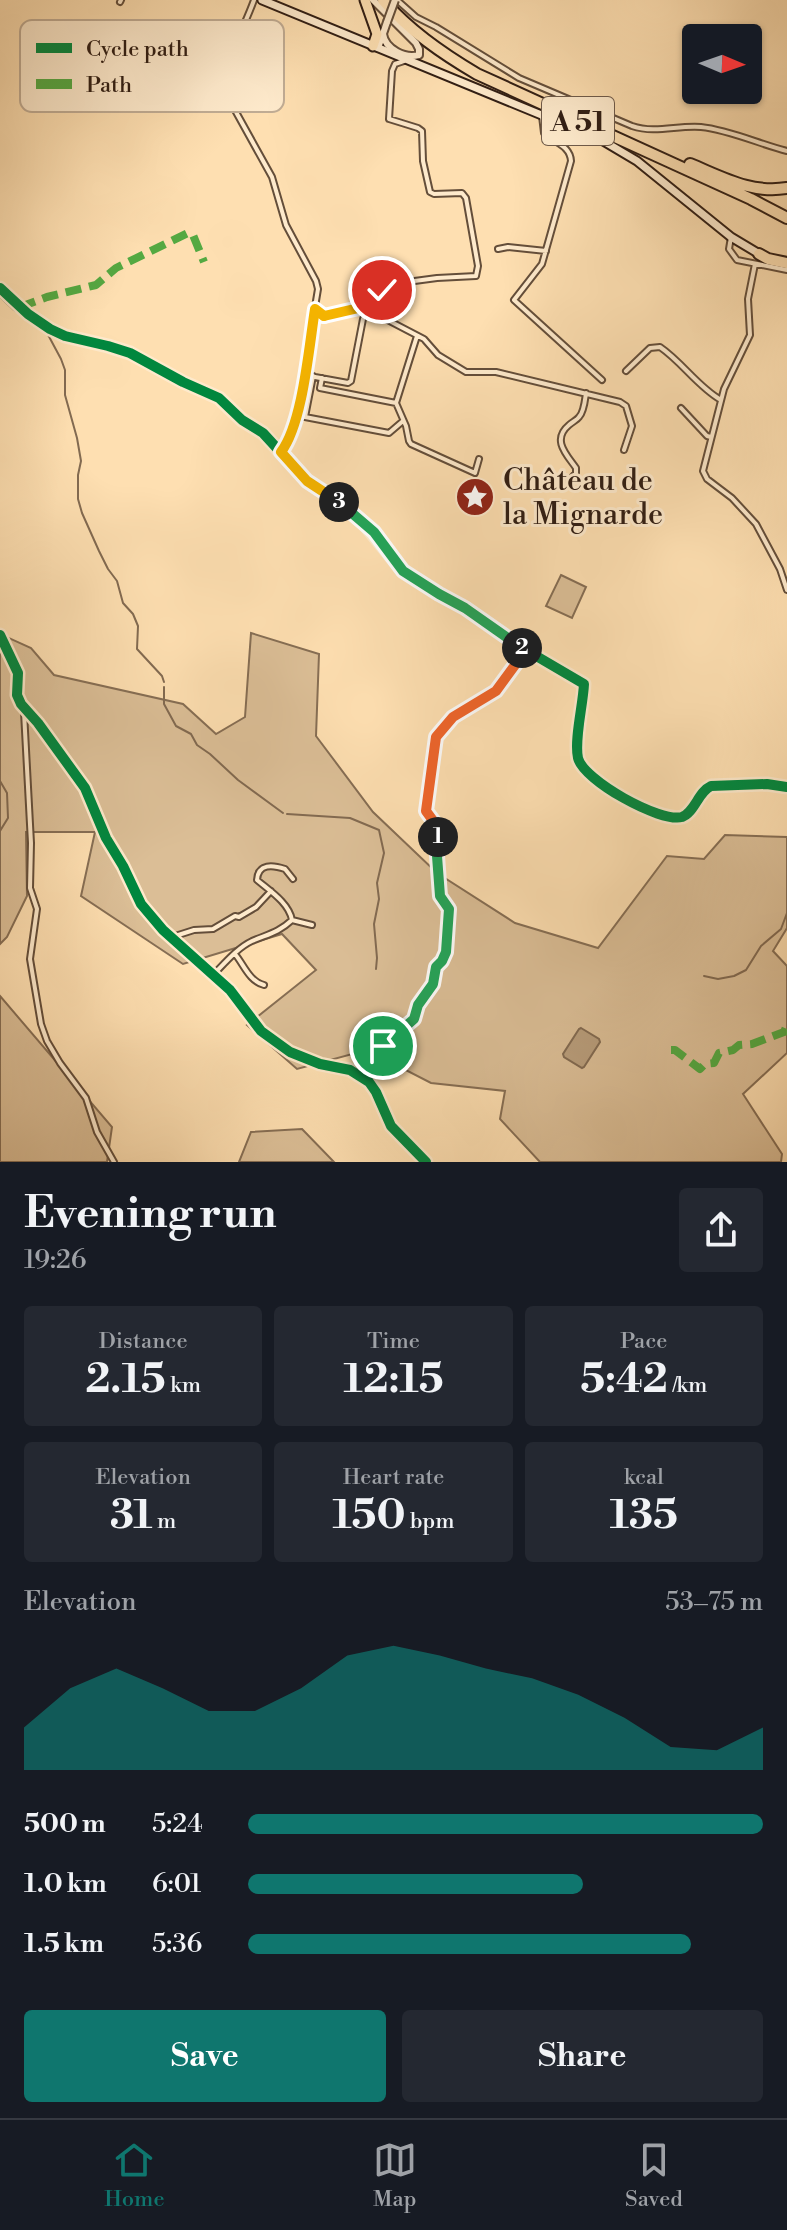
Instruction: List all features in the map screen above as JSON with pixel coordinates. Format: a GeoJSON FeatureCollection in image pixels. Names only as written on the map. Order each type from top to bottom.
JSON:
{"type":"FeatureCollection","features":[{"type":"Feature","properties":{"kind":"highway"},"geometry":{"type":"LineString","coordinates":[[365,0],[377,34],[376,46]]}},
{"type":"Feature","properties":{"kind":"highway","name":"A 51"},"geometry":{"type":"LineString","coordinates":[[383,0],[435,47],[477,74],[787,216]]}},
{"type":"Feature","properties":{"kind":"highway","name":"A 51"},"geometry":{"type":"LineString","coordinates":[[394,0],[433,40],[475,67],[742,189],[787,216]]}},
{"type":"Feature","properties":{"kind":"highway"},"geometry":{"type":"LineString","coordinates":[[649,147],[746,187],[767,190],[787,188]]}},
{"type":"Feature","properties":{"kind":"highway"},"geometry":{"type":"LineString","coordinates":[[757,259],[787,262]]}},
{"type":"Feature","properties":{"kind":"main road"},"geometry":{"type":"LineString","coordinates":[[262,0],[600,139],[655,175],[757,259]]}},
{"type":"Feature","properties":{"kind":"main road"},"geometry":{"type":"LineString","coordinates":[[376,46],[429,69]]}},
{"type":"Feature","properties":{"kind":"street"},"geometry":{"type":"LineString","coordinates":[[246,20],[254,0]]}},
{"type":"Feature","properties":{"kind":"street"},"geometry":{"type":"LineString","coordinates":[[373,0],[416,43],[419,55],[411,57],[390,48],[383,34]]}},
{"type":"Feature","properties":{"kind":"street"},"geometry":{"type":"LineString","coordinates":[[376,46],[394,0],[416,17],[519,78],[632,126],[649,131],[704,127],[787,151]]}},
{"type":"Feature","properties":{"kind":"street"},"geometry":{"type":"LineString","coordinates":[[315,309],[324,316],[376,304],[380,302],[386,286],[437,278],[473,277],[477,272],[466,198],[462,193],[430,192],[423,161],[422,131],[389,119],[392,71],[395,64],[406,60]]}},
{"type":"Feature","properties":{"kind":"street"},"geometry":{"type":"LineString","coordinates":[[236,112],[272,177],[286,225],[318,289],[292,432],[281,452]]}},
{"type":"Feature","properties":{"kind":"street"},"geometry":{"type":"LineString","coordinates":[[542,116],[544,133],[569,151],[571,161],[542,264],[514,300],[602,380]]}},
{"type":"Feature","properties":{"kind":"street"},"geometry":{"type":"LineString","coordinates":[[731,237],[729,249],[734,258],[742,262],[757,259],[787,270]]}},
{"type":"Feature","properties":{"kind":"street"},"geometry":{"type":"LineString","coordinates":[[498,249],[508,247],[546,251]]}},
{"type":"Feature","properties":{"kind":"street"},"geometry":{"type":"LineString","coordinates":[[757,259],[748,299],[750,335],[730,374],[703,468],[704,474],[756,524],[780,569],[787,590]]}},
{"type":"Feature","properties":{"kind":"street"},"geometry":{"type":"LineString","coordinates":[[0,288],[50,329],[130,353],[219,398],[242,420],[263,433],[307,481],[374,532],[403,571],[584,684],[577,748],[581,765],[606,787],[638,806],[679,817],[687,814],[704,789],[711,786],[767,784],[787,787]]}},
{"type":"Feature","properties":{"kind":"street"},"geometry":{"type":"LineString","coordinates":[[348,395],[365,315],[378,315],[424,339],[438,355],[466,372],[496,372],[611,398],[626,406],[632,426],[624,450]]}},
{"type":"Feature","properties":{"kind":"street"},"geometry":{"type":"LineString","coordinates":[[417,336],[396,403],[409,441],[416,448],[475,473],[479,459]]}},
{"type":"Feature","properties":{"kind":"street"},"geometry":{"type":"LineString","coordinates":[[626,371],[650,348],[660,347],[721,400]]}},
{"type":"Feature","properties":{"kind":"street"},"geometry":{"type":"LineString","coordinates":[[304,375],[351,381]]}},
{"type":"Feature","properties":{"kind":"street"},"geometry":{"type":"LineString","coordinates":[[313,376],[305,417],[389,433],[403,421]]}},
{"type":"Feature","properties":{"kind":"street"},"geometry":{"type":"LineString","coordinates":[[322,378],[320,388],[396,403]]}},
{"type":"Feature","properties":{"kind":"street"},"geometry":{"type":"LineString","coordinates":[[568,482],[576,473],[576,468],[565,457],[561,438],[566,427],[581,416],[586,393]]}},
{"type":"Feature","properties":{"kind":"street"},"geometry":{"type":"LineString","coordinates":[[681,408],[711,437]]}},
{"type":"Feature","properties":{"kind":"street"},"geometry":{"type":"LineString","coordinates":[[0,635],[18,673],[17,695],[24,709],[83,784],[106,838],[141,904],[171,937],[230,990],[255,1024],[272,1039],[290,1052],[320,1064],[350,1070],[369,1082],[391,1126],[426,1162]]}},
{"type":"Feature","properties":{"kind":"street"},"geometry":{"type":"LineString","coordinates":[[369,1082],[377,1054],[388,1040],[414,1019],[418,1005],[433,984],[436,967],[446,952],[449,909],[440,896],[438,829],[426,811],[434,741],[453,717],[496,691],[526,650]]}},
{"type":"Feature","properties":{"kind":"street"},"geometry":{"type":"LineString","coordinates":[[24,709],[31,843],[30,888],[37,909],[30,959],[41,1024],[60,1063],[86,1098],[97,1132],[114,1162]]}},
{"type":"Feature","properties":{"kind":"street"},"geometry":{"type":"LineString","coordinates":[[292,920],[291,914],[257,877],[265,866],[273,865],[285,869],[293,879]]}},
{"type":"Feature","properties":{"kind":"street"},"geometry":{"type":"LineString","coordinates":[[171,937],[219,927],[256,907],[271,891]]}},
{"type":"Feature","properties":{"kind":"street"},"geometry":{"type":"LineString","coordinates":[[213,975],[252,941],[276,933],[292,920]]}},
{"type":"Feature","properties":{"kind":"street"},"geometry":{"type":"LineString","coordinates":[[292,920],[312,925]]}},
{"type":"Feature","properties":{"kind":"street"},"geometry":{"type":"LineString","coordinates":[[235,954],[256,983],[264,985]]}},
{"type":"Feature","properties":{"kind":"shaded area"},"geometry":{"type":"Polygon","coordinates":[[[561,575],[586,587],[572,618],[546,606],[561,575]]]}},
{"type":"Feature","properties":{"kind":"shaded area"},"geometry":{"type":"Polygon","coordinates":[[[251,633],[319,654],[316,736],[373,812],[437,873],[515,923],[598,948],[667,856],[704,859],[725,835],[787,837],[787,928],[773,951],[787,966],[787,1053],[743,1094],[782,1154],[781,1162],[540,1162],[500,1119],[505,1091],[431,1083],[367,1050],[297,1069],[247,1025],[316,970],[282,934],[183,964],[81,896],[95,832],[26,832],[27,896],[7,937],[0,944],[0,634],[31,648],[54,675],[183,704],[216,734],[245,717],[251,633]]]}},
{"type":"Feature","properties":{"kind":"shaded area"},"geometry":{"type":"Polygon","coordinates":[[[0,996],[112,1127],[107,1162],[0,1162],[0,996]]]}},
{"type":"Feature","properties":{"kind":"shaded area"},"geometry":{"type":"Polygon","coordinates":[[[581,1028],[600,1042],[582,1068],[563,1054],[581,1028]]]}},
{"type":"Feature","properties":{"kind":"shaded area"},"geometry":{"type":"Polygon","coordinates":[[[302,1129],[334,1162],[239,1162],[251,1132],[302,1129]]]}},
{"type":"Feature","properties":{"kind":"waterway"},"geometry":{"type":"LineString","coordinates":[[0,297],[46,331],[61,359],[65,370],[65,395],[81,461],[78,499],[82,513],[108,569],[117,581],[123,603],[138,626],[137,649],[164,682]]}},
{"type":"Feature","properties":{"kind":"waterway"},"geometry":{"type":"LineString","coordinates":[[164,687],[164,704],[176,726],[191,734],[197,745],[283,813]]}},
{"type":"Feature","properties":{"kind":"waterway"},"geometry":{"type":"LineString","coordinates":[[0,781],[7,793],[8,818],[0,831]]}},
{"type":"Feature","properties":{"kind":"waterway"},"geometry":{"type":"LineString","coordinates":[[287,814],[350,818],[379,830],[384,853],[377,883],[379,899],[374,924],[376,969]]}},
{"type":"Feature","properties":{"kind":"waterway"},"geometry":{"type":"LineString","coordinates":[[704,976],[718,979],[746,970],[761,946],[781,929],[787,913]]}},
{"type":"Feature","properties":{"kind":"marked path"},"geometry":{"type":"LineString","coordinates":[[20,307],[96,285],[116,268],[188,233],[193,235],[204,262]]}},
{"type":"Feature","properties":{"kind":"marked path"},"geometry":{"type":"LineString","coordinates":[[671,1050],[700,1069],[705,1064],[714,1063],[719,1053],[784,1032],[787,1025]]}},
{"type":"Feature","properties":{"kind":"cycle path"},"geometry":{"type":"LineString","coordinates":[[0,288],[50,329],[130,353],[219,398],[242,420],[263,433],[307,481],[363,522],[403,571],[584,684],[578,758],[583,767],[607,788],[641,807],[671,817],[682,817],[711,786],[767,784],[787,787]]}},
{"type":"Feature","properties":{"kind":"cycle path"},"geometry":{"type":"LineString","coordinates":[[0,635],[18,673],[17,695],[21,704],[85,788],[106,838],[141,904],[163,930],[230,990],[261,1031],[290,1052],[320,1064],[350,1070],[369,1082],[391,1126],[426,1162]]}},
{"type":"Feature","properties":{"kind":"place","name":"Château de la Mignarde"},"geometry":{"type":"Point","coordinates":[475,497]}},
{"type":"Feature","properties":{"kind":"route"},"geometry":{"type":"LineString","coordinates":[[382,290],[380,302],[376,304],[324,316],[315,309],[298,408],[292,432],[281,452],[307,481],[374,532],[403,571],[476,615],[526,650],[496,691],[453,717],[434,741],[426,814],[438,829],[440,896],[449,909],[448,941],[442,961],[436,967],[433,984],[418,1005],[414,1019],[383,1046]]}}]}
